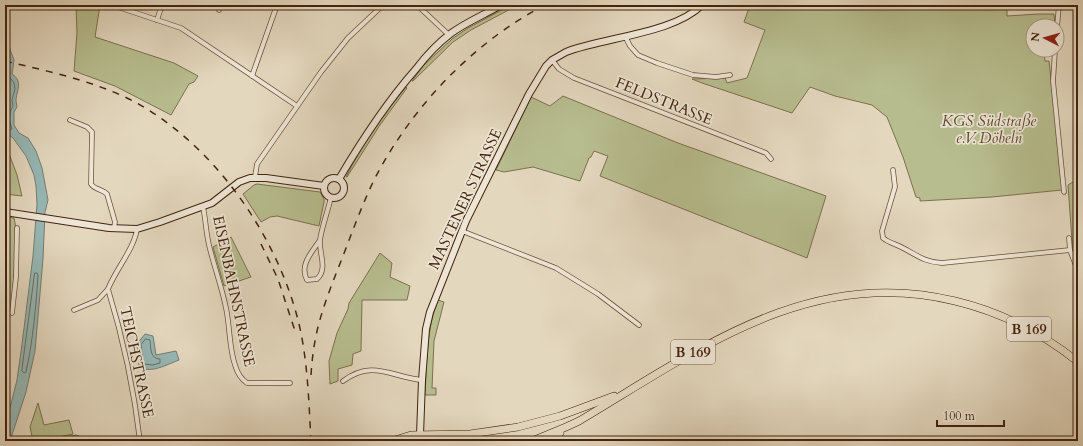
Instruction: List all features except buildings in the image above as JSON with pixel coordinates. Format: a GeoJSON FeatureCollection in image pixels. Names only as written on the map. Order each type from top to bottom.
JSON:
{"type":"FeatureCollection","features":[{"type":"Feature","properties":{"kind":"main road"},"geometry":{"type":"LineString","coordinates":[[339,179],[370,128],[390,99],[429,53],[449,35],[501,5]]}},
{"type":"Feature","properties":{"kind":"main road","name":"MASTENER STRASSE"},"geometry":{"type":"LineString","coordinates":[[419,438],[427,320],[462,231],[541,72],[552,60],[573,49],[680,20],[696,11],[702,5]]}},
{"type":"Feature","properties":{"kind":"main road"},"geometry":{"type":"LineString","coordinates":[[5,212],[114,228],[137,228],[150,226],[203,207],[218,199],[245,179],[254,177],[324,186]]}},
{"type":"Feature","properties":{"kind":"main road"},"geometry":{"type":"LineString","coordinates":[[331,178],[339,179],[343,186],[342,192],[338,196],[331,197],[325,191],[324,186],[331,178]]}},
{"type":"Feature","properties":{"kind":"main road","name":"B 169"},"geometry":{"type":"LineString","coordinates":[[532,441],[566,427],[695,350],[731,332],[767,316],[834,297],[866,293],[895,293],[924,295],[947,299],[987,310],[1028,328],[1078,362]]}},
{"type":"Feature","properties":{"kind":"main road"},"geometry":{"type":"LineString","coordinates":[[392,441],[406,436],[419,438],[470,434],[518,427],[560,416],[622,394]]}},
{"type":"Feature","properties":{"kind":"main road"},"geometry":{"type":"LineString","coordinates":[[549,441],[566,427]]}},
{"type":"Feature","properties":{"kind":"street"},"geometry":{"type":"LineString","coordinates":[[112,5],[180,28],[297,106]]}},
{"type":"Feature","properties":{"kind":"street"},"geometry":{"type":"LineString","coordinates":[[157,20],[162,5]]}},
{"type":"Feature","properties":{"kind":"street"},"geometry":{"type":"LineString","coordinates":[[219,5],[219,10]]}},
{"type":"Feature","properties":{"kind":"street"},"geometry":{"type":"LineString","coordinates":[[252,76],[277,5]]}},
{"type":"Feature","properties":{"kind":"street"},"geometry":{"type":"LineString","coordinates":[[254,177],[257,164],[321,72],[348,38],[383,5]]}},
{"type":"Feature","properties":{"kind":"street"},"geometry":{"type":"LineString","coordinates":[[417,5],[449,35]]}},
{"type":"Feature","properties":{"kind":"street"},"geometry":{"type":"LineString","coordinates":[[1058,18],[1059,5]]}},
{"type":"Feature","properties":{"kind":"street"},"geometry":{"type":"LineString","coordinates":[[625,36],[630,46],[638,55],[657,63],[692,75],[716,77],[730,74]]}},
{"type":"Feature","properties":{"kind":"street"},"geometry":{"type":"LineString","coordinates":[[1054,58],[1053,81],[1064,192]]}},
{"type":"Feature","properties":{"kind":"street","name":"FELDSTRASSE"},"geometry":{"type":"LineString","coordinates":[[552,60],[559,68],[574,78],[766,154],[771,159]]}},
{"type":"Feature","properties":{"kind":"street"},"geometry":{"type":"LineString","coordinates":[[70,120],[87,127],[92,132],[91,184],[95,188],[104,191],[106,194],[115,222],[114,228]]}},
{"type":"Feature","properties":{"kind":"street"},"geometry":{"type":"LineString","coordinates":[[893,170],[895,187],[882,231],[882,238],[920,258],[931,262],[942,263],[1070,250]]}},
{"type":"Feature","properties":{"kind":"street"},"geometry":{"type":"LineString","coordinates":[[320,240],[323,270],[322,275],[318,280],[307,280],[305,277],[305,263],[320,240],[331,197]]}},
{"type":"Feature","properties":{"kind":"street","name":"EISENBAHNSTRASSE"},"geometry":{"type":"LineString","coordinates":[[203,207],[210,248],[227,308],[235,366],[243,380],[247,383],[290,383]]}},
{"type":"Feature","properties":{"kind":"street"},"geometry":{"type":"LineString","coordinates":[[12,313],[16,277],[17,228]]}},
{"type":"Feature","properties":{"kind":"street","name":"TEICHSTRASSE"},"geometry":{"type":"LineString","coordinates":[[74,310],[98,300],[108,289],[136,237],[137,228]]}},
{"type":"Feature","properties":{"kind":"street"},"geometry":{"type":"LineString","coordinates":[[462,231],[556,268],[598,294],[639,325]]}},
{"type":"Feature","properties":{"kind":"street"},"geometry":{"type":"LineString","coordinates":[[1069,238],[1070,250],[1078,271]]}},
{"type":"Feature","properties":{"kind":"street","name":"TEICHSTRASSE"},"geometry":{"type":"LineString","coordinates":[[108,289],[119,329],[134,399],[140,441]]}},
{"type":"Feature","properties":{"kind":"street"},"geometry":{"type":"LineString","coordinates":[[343,381],[369,369],[422,380]]}},
{"type":"Feature","properties":{"kind":"green space"},"geometry":{"type":"Polygon","coordinates":[[[76,5],[100,5],[95,37],[174,63],[198,76],[194,82],[189,84],[171,115],[115,86],[74,71],[77,33],[76,5]]]}},
{"type":"Feature","properties":{"kind":"green space"},"geometry":{"type":"Polygon","coordinates":[[[511,5],[518,5],[471,30],[453,42],[412,81],[423,66],[452,39],[468,28],[511,5]]]}},
{"type":"Feature","properties":{"kind":"green space","name":"KGS Südstraße e.V. Döbeln"},"geometry":{"type":"Polygon","coordinates":[[[750,5],[1007,5],[1007,16],[1054,14],[1054,18],[1025,18],[1025,58],[1045,58],[1045,61],[1049,61],[1062,190],[992,197],[920,201],[920,198],[916,197],[903,157],[887,117],[872,105],[835,96],[810,87],[792,113],[692,79],[725,78],[727,83],[747,78],[765,30],[744,22],[750,5]]]}},
{"type":"Feature","properties":{"kind":"green space"},"geometry":{"type":"Polygon","coordinates":[[[406,87],[407,88],[380,125],[346,177],[373,130],[406,87]]]}},
{"type":"Feature","properties":{"kind":"green space"},"geometry":{"type":"Polygon","coordinates":[[[563,96],[678,143],[826,196],[807,258],[600,176],[608,156],[594,151],[589,158],[580,181],[533,167],[504,172],[496,170],[531,97],[550,106],[563,96]]]}},
{"type":"Feature","properties":{"kind":"green space"},"geometry":{"type":"Polygon","coordinates":[[[5,143],[17,175],[22,196],[5,194],[5,143]]]}},
{"type":"Feature","properties":{"kind":"green space"},"geometry":{"type":"Polygon","coordinates":[[[1078,179],[1078,255],[1073,254],[1068,185],[1078,179]]]}},
{"type":"Feature","properties":{"kind":"green space"},"geometry":{"type":"Polygon","coordinates":[[[257,184],[320,192],[324,202],[319,226],[277,216],[270,217],[261,222],[243,194],[257,184]]]}},
{"type":"Feature","properties":{"kind":"green space"},"geometry":{"type":"Polygon","coordinates":[[[5,217],[14,218],[16,235],[13,287],[5,343],[5,217]]]}},
{"type":"Feature","properties":{"kind":"green space"},"geometry":{"type":"Polygon","coordinates":[[[231,237],[251,277],[224,286],[213,247],[231,237]]]}},
{"type":"Feature","properties":{"kind":"green space"},"geometry":{"type":"Polygon","coordinates":[[[380,253],[392,263],[390,277],[410,286],[407,300],[362,300],[361,351],[353,354],[352,365],[338,369],[338,381],[330,384],[329,361],[337,333],[348,309],[349,303],[380,253]]]}},
{"type":"Feature","properties":{"kind":"green space"},"geometry":{"type":"Polygon","coordinates":[[[438,300],[444,302],[434,341],[432,388],[436,388],[436,395],[425,395],[429,335],[438,300]]]}},
{"type":"Feature","properties":{"kind":"green space"},"geometry":{"type":"Polygon","coordinates":[[[38,403],[44,425],[69,420],[73,434],[49,440],[76,435],[79,436],[82,441],[33,441],[30,427],[38,403]]]}},
{"type":"Feature","properties":{"kind":"water"},"geometry":{"type":"Polygon","coordinates":[[[5,36],[14,60],[12,74],[16,77],[19,83],[16,97],[17,107],[14,112],[14,125],[19,133],[28,138],[36,151],[42,168],[48,200],[45,212],[43,259],[35,351],[26,392],[10,441],[5,441],[5,422],[17,380],[33,256],[37,204],[34,175],[26,156],[13,138],[5,132],[5,126],[7,127],[5,125],[5,36]]]}},
{"type":"Feature","properties":{"kind":"water"},"geometry":{"type":"Polygon","coordinates":[[[145,334],[153,336],[156,355],[176,351],[179,360],[153,369],[139,366],[137,344],[145,334]]]}},
{"type":"Feature","properties":{"kind":"railway"},"geometry":{"type":"LineString","coordinates":[[311,375],[315,339],[326,300],[374,180],[389,153],[425,103],[469,58],[518,20],[545,5]]}},
{"type":"Feature","properties":{"kind":"railway"},"geometry":{"type":"LineString","coordinates":[[5,61],[84,81],[129,99],[160,118],[189,141],[216,168],[240,198],[261,230],[278,264],[292,298],[301,333],[305,360],[311,441]]}},
{"type":"Feature","properties":{"kind":"railway"},"geometry":{"type":"LineString","coordinates":[[261,244],[278,279],[295,331]]}}]}
